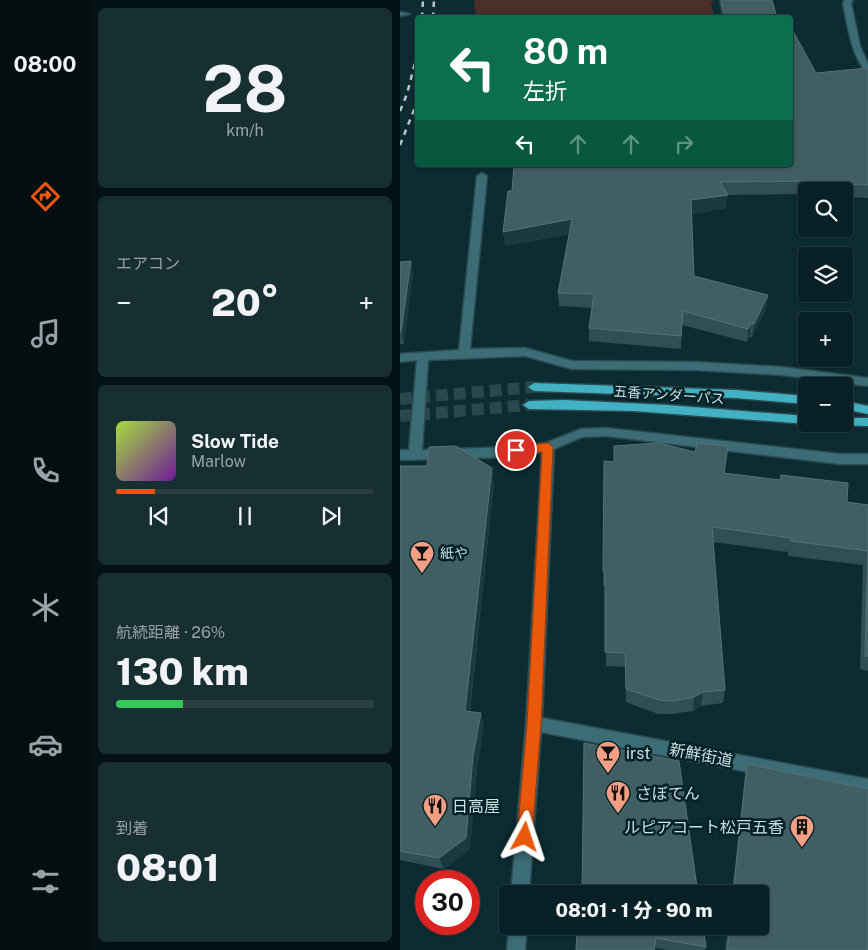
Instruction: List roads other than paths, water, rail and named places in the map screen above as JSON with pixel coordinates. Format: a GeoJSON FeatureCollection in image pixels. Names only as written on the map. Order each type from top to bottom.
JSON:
{"type":"FeatureCollection","features":[{"type":"Feature","properties":{"kind":"main road","name":"五香アンダーパス"},"geometry":{"type":"LineString","coordinates":[[534,388],[736,394],[798,399]]}},
{"type":"Feature","properties":{"kind":"main road","name":"五香アンダーパス"},"geometry":{"type":"LineString","coordinates":[[529,405],[568,404],[646,408],[798,419]]}},
{"type":"Feature","properties":{"kind":"main road"},"geometry":{"type":"LineString","coordinates":[[853,407],[868,410]]}},
{"type":"Feature","properties":{"kind":"main road"},"geometry":{"type":"LineString","coordinates":[[853,422],[868,422]]}},
{"type":"Feature","properties":{"kind":"street"},"geometry":{"type":"LineString","coordinates":[[849,0],[847,3],[858,50],[861,59],[868,69]]}},
{"type":"Feature","properties":{"kind":"street"},"geometry":{"type":"LineString","coordinates":[[464,353],[482,176]]}},
{"type":"Feature","properties":{"kind":"street"},"geometry":{"type":"LineString","coordinates":[[400,358],[464,353],[525,352],[572,365],[696,366],[782,371],[868,382]]}},
{"type":"Feature","properties":{"kind":"street"},"geometry":{"type":"LineString","coordinates":[[415,455],[423,356]]}},
{"type":"Feature","properties":{"kind":"street"},"geometry":{"type":"LineString","coordinates":[[400,455],[510,452],[548,447],[581,433],[606,432],[840,459],[868,459]]}},
{"type":"Feature","properties":{"kind":"street"},"geometry":{"type":"LineString","coordinates":[[521,885],[534,724],[548,447]]}},
{"type":"Feature","properties":{"kind":"street","name":"新鮮街道"},"geometry":{"type":"LineString","coordinates":[[534,724],[868,787]]}},
{"type":"Feature","properties":{"kind":"street"},"geometry":{"type":"LineString","coordinates":[[516,950],[517,935]]}},
{"type":"Feature","properties":{"kind":"tunnel"},"geometry":{"type":"LineString","coordinates":[[400,399],[534,387]]}},
{"type":"Feature","properties":{"kind":"tunnel"},"geometry":{"type":"LineString","coordinates":[[400,416],[529,405]]}},
{"type":"Feature","properties":{"kind":"railway"},"geometry":{"type":"LineString","coordinates":[[422,15],[423,0]]}},
{"type":"Feature","properties":{"kind":"railway"},"geometry":{"type":"LineString","coordinates":[[433,15],[434,0]]}},
{"type":"Feature","properties":{"kind":"railway"},"geometry":{"type":"LineString","coordinates":[[400,111],[407,94],[415,63]]}},
{"type":"Feature","properties":{"kind":"railway"},"geometry":{"type":"LineString","coordinates":[[400,145],[415,108]]}},
{"type":"Feature","properties":{"kind":"place","name":"紙や"},"geometry":{"type":"Point","coordinates":[422,574]}},
{"type":"Feature","properties":{"kind":"place","name":"irst"},"geometry":{"type":"Point","coordinates":[608,774]}},
{"type":"Feature","properties":{"kind":"place","name":"さぼてん"},"geometry":{"type":"Point","coordinates":[618,814]}},
{"type":"Feature","properties":{"kind":"place","name":"日高屋"},"geometry":{"type":"Point","coordinates":[435,827]}},
{"type":"Feature","properties":{"kind":"place","name":"ルピアコート松戸五香"},"geometry":{"type":"Point","coordinates":[802,848]}}]}
